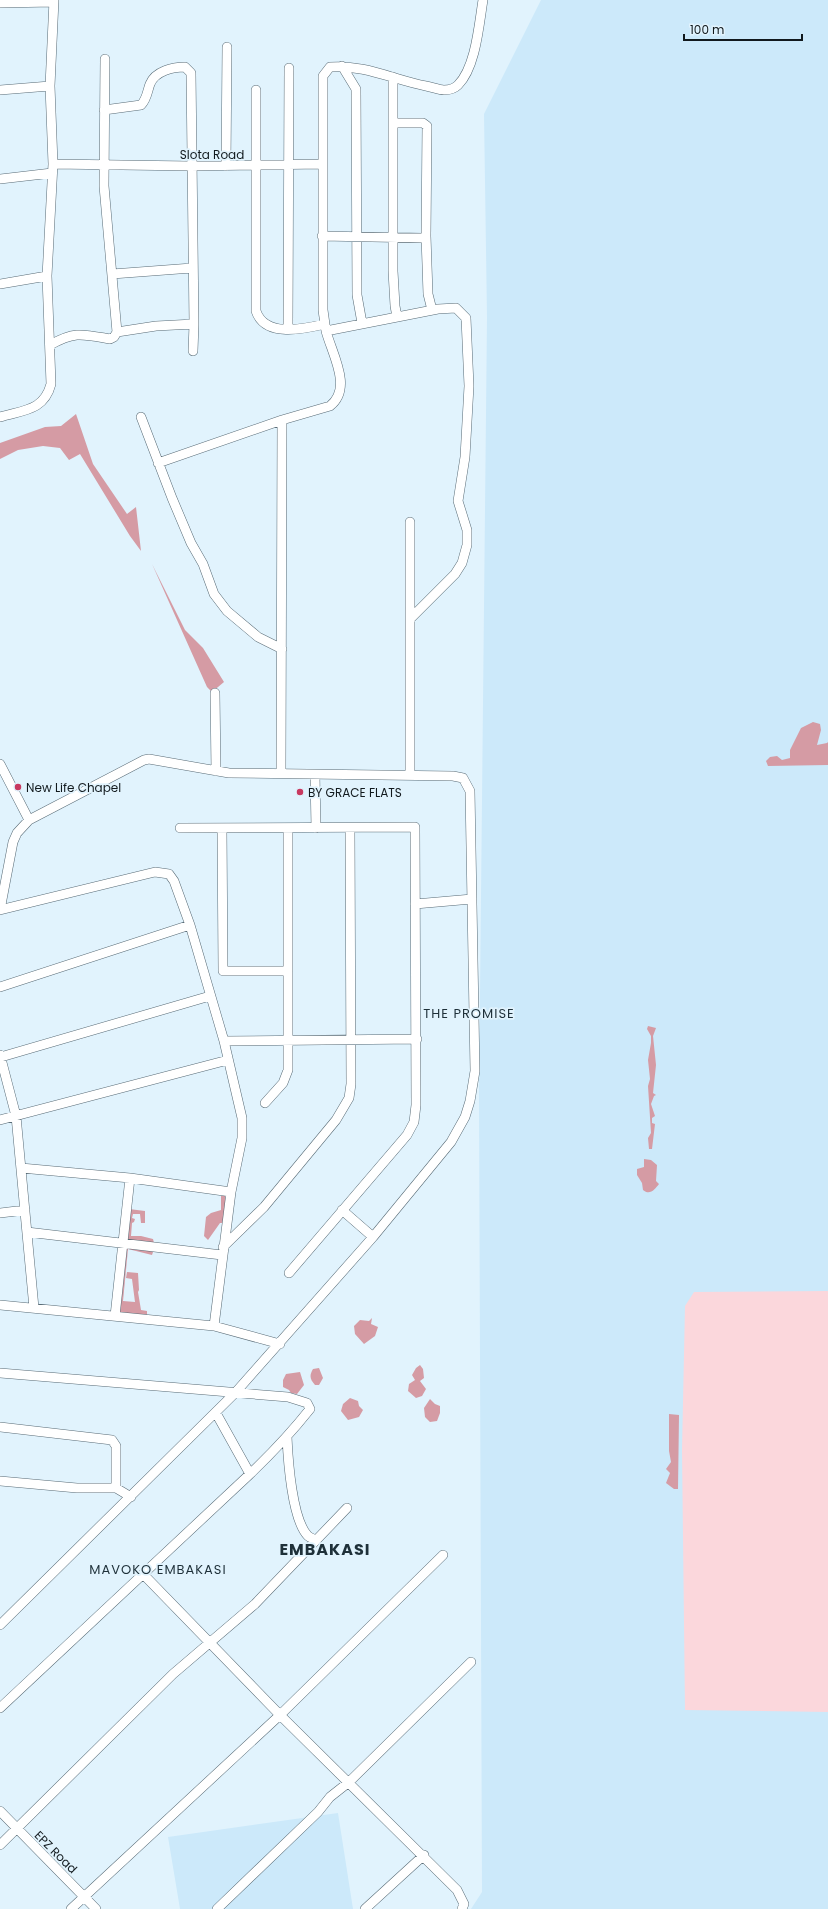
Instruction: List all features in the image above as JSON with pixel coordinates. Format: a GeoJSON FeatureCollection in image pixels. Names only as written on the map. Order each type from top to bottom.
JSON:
{"type":"FeatureCollection","features":[{"type":"Feature","properties":{"kind":"street"},"geometry":{"type":"LineString","coordinates":[[158,463],[282,420],[330,406],[336,402],[340,390],[339,371],[326,327],[323,310],[323,76],[330,67],[342,66],[445,90],[452,89],[458,85],[465,75],[476,47],[483,0]]}},
{"type":"Feature","properties":{"kind":"street"},"geometry":{"type":"LineString","coordinates":[[0,3],[54,1],[50,86],[53,169],[47,276],[51,384],[46,399],[41,404],[0,417]]}},
{"type":"Feature","properties":{"kind":"street"},"geometry":{"type":"LineString","coordinates":[[226,166],[227,47]]}},
{"type":"Feature","properties":{"kind":"street"},"geometry":{"type":"LineString","coordinates":[[50,345],[63,338],[78,333],[110,339],[114,337],[117,332],[103,165],[105,59]]}},
{"type":"Feature","properties":{"kind":"street"},"geometry":{"type":"LineString","coordinates":[[342,66],[356,89],[358,238],[357,295],[362,323]]}},
{"type":"Feature","properties":{"kind":"street"},"geometry":{"type":"LineString","coordinates":[[104,110],[141,105],[145,100],[151,82],[154,78],[170,68],[185,67],[191,73],[193,351]]}},
{"type":"Feature","properties":{"kind":"street"},"geometry":{"type":"LineString","coordinates":[[288,330],[289,68]]}},
{"type":"Feature","properties":{"kind":"street"},"geometry":{"type":"LineString","coordinates":[[393,77],[393,237],[395,306],[398,317]]}},
{"type":"Feature","properties":{"kind":"street"},"geometry":{"type":"LineString","coordinates":[[0,90],[50,86]]}},
{"type":"Feature","properties":{"kind":"street"},"geometry":{"type":"LineString","coordinates":[[256,90],[256,311],[260,320],[269,326],[288,330],[302,330],[362,323],[432,310],[456,308],[466,318],[469,386],[465,457],[458,501],[467,530],[467,545],[462,563],[455,574],[410,619]]}},
{"type":"Feature","properties":{"kind":"street"},"geometry":{"type":"LineString","coordinates":[[394,123],[423,124],[426,126],[426,236],[428,294],[432,310]]}},
{"type":"Feature","properties":{"kind":"street","name":"Slota Road"},"geometry":{"type":"LineString","coordinates":[[0,179],[53,169],[103,165],[257,166],[322,164]]}},
{"type":"Feature","properties":{"kind":"street"},"geometry":{"type":"LineString","coordinates":[[322,236],[358,238],[426,236]]}},
{"type":"Feature","properties":{"kind":"street"},"geometry":{"type":"LineString","coordinates":[[112,274],[192,268]]}},
{"type":"Feature","properties":{"kind":"street"},"geometry":{"type":"LineString","coordinates":[[0,284],[47,276]]}},
{"type":"Feature","properties":{"kind":"street"},"geometry":{"type":"LineString","coordinates":[[117,332],[156,326],[194,324]]}},
{"type":"Feature","properties":{"kind":"street"},"geometry":{"type":"LineString","coordinates":[[141,417],[158,463],[191,543],[203,564],[214,594],[227,611],[258,637],[282,649]]}},
{"type":"Feature","properties":{"kind":"street"},"geometry":{"type":"LineString","coordinates":[[282,420],[282,773]]}},
{"type":"Feature","properties":{"kind":"street"},"geometry":{"type":"LineString","coordinates":[[410,522],[410,775]]}},
{"type":"Feature","properties":{"kind":"street"},"geometry":{"type":"LineString","coordinates":[[215,693],[216,771]]}},
{"type":"Feature","properties":{"kind":"street"},"geometry":{"type":"LineString","coordinates":[[0,1625],[216,1413],[280,1344],[373,1237],[451,1142],[465,1117],[470,1101],[475,1071],[470,791],[463,778],[453,776],[410,775],[229,773],[155,759],[144,760],[29,820],[17,833],[13,842],[0,910],[155,872],[164,872],[169,874],[174,881],[190,925],[224,1041],[241,1108],[242,1138],[230,1192],[214,1326]]}},
{"type":"Feature","properties":{"kind":"street"},"geometry":{"type":"LineString","coordinates":[[0,764],[29,820]]}},
{"type":"Feature","properties":{"kind":"street"},"geometry":{"type":"LineString","coordinates":[[315,775],[316,828]]}},
{"type":"Feature","properties":{"kind":"street"},"geometry":{"type":"LineString","coordinates":[[180,828],[415,827],[416,1114],[411,1129],[289,1273]]}},
{"type":"Feature","properties":{"kind":"street"},"geometry":{"type":"LineString","coordinates":[[222,828],[223,971],[288,971]]}},
{"type":"Feature","properties":{"kind":"street"},"geometry":{"type":"LineString","coordinates":[[265,1103],[279,1088],[286,1077],[288,1042],[288,828]]}},
{"type":"Feature","properties":{"kind":"street"},"geometry":{"type":"LineString","coordinates":[[223,1251],[264,1207],[346,1106],[351,1091],[350,828]]}},
{"type":"Feature","properties":{"kind":"street"},"geometry":{"type":"LineString","coordinates":[[415,904],[472,899]]}},
{"type":"Feature","properties":{"kind":"street"},"geometry":{"type":"LineString","coordinates":[[0,987],[190,925]]}},
{"type":"Feature","properties":{"kind":"street"},"geometry":{"type":"LineString","coordinates":[[34,1308],[16,1116],[0,1056],[210,996]]}},
{"type":"Feature","properties":{"kind":"street"},"geometry":{"type":"LineString","coordinates":[[224,1041],[288,1042],[416,1039]]}},
{"type":"Feature","properties":{"kind":"street"},"geometry":{"type":"LineString","coordinates":[[0,1120],[228,1060]]}},
{"type":"Feature","properties":{"kind":"street"},"geometry":{"type":"LineString","coordinates":[[21,1168],[130,1178],[230,1192]]}},
{"type":"Feature","properties":{"kind":"street"},"geometry":{"type":"LineString","coordinates":[[115,1316],[130,1178]]}},
{"type":"Feature","properties":{"kind":"street"},"geometry":{"type":"LineString","coordinates":[[0,1213],[25,1210]]}},
{"type":"Feature","properties":{"kind":"street"},"geometry":{"type":"LineString","coordinates":[[342,1210],[373,1237]]}},
{"type":"Feature","properties":{"kind":"street"},"geometry":{"type":"LineString","coordinates":[[27,1232],[123,1243],[223,1251]]}},
{"type":"Feature","properties":{"kind":"street"},"geometry":{"type":"LineString","coordinates":[[0,1305],[214,1326],[280,1344]]}},
{"type":"Feature","properties":{"kind":"street"},"geometry":{"type":"LineString","coordinates":[[0,1373],[288,1397],[307,1403],[310,1409],[287,1437],[250,1474],[0,1708]]}},
{"type":"Feature","properties":{"kind":"street"},"geometry":{"type":"LineString","coordinates":[[216,1413],[250,1474]]}},
{"type":"Feature","properties":{"kind":"street"},"geometry":{"type":"LineString","coordinates":[[0,1426],[112,1440],[116,1446],[116,1488]]}},
{"type":"Feature","properties":{"kind":"street"},"geometry":{"type":"LineString","coordinates":[[287,1437],[289,1471],[300,1522],[308,1537],[316,1540]]}},
{"type":"Feature","properties":{"kind":"street"},"geometry":{"type":"LineString","coordinates":[[0,1481],[78,1488],[116,1488],[130,1497]]}},
{"type":"Feature","properties":{"kind":"street"},"geometry":{"type":"LineString","coordinates":[[0,1845],[174,1674],[255,1604],[347,1508]]}},
{"type":"Feature","properties":{"kind":"street"},"geometry":{"type":"LineString","coordinates":[[71,1909],[280,1715],[443,1555]]}},
{"type":"Feature","properties":{"kind":"street"},"geometry":{"type":"LineString","coordinates":[[143,1574],[280,1715],[424,1855],[457,1890],[464,1904],[462,1909]]}},
{"type":"Feature","properties":{"kind":"street"},"geometry":{"type":"LineString","coordinates":[[217,1909],[318,1812],[330,1797],[348,1782],[471,1662]]}},
{"type":"Feature","properties":{"kind":"street","name":"EPZ Road"},"geometry":{"type":"LineString","coordinates":[[0,1811],[96,1909]]}},
{"type":"Feature","properties":{"kind":"street"},"geometry":{"type":"LineString","coordinates":[[365,1909],[424,1855]]}},
{"type":"Feature","properties":{"kind":"shaded area"},"geometry":{"type":"Polygon","coordinates":[[[541,0],[828,0],[828,1909],[471,1909],[482,1892],[479,1091],[487,317],[484,114],[541,0]]]}},
{"type":"Feature","properties":{"kind":"shaded area"},"geometry":{"type":"Polygon","coordinates":[[[76,414],[93,464],[127,514],[136,507],[141,551],[130,536],[80,454],[69,460],[60,448],[43,446],[18,450],[0,459],[0,443],[45,427],[61,426],[76,414]]]}},
{"type":"Feature","properties":{"kind":"shaded area"},"geometry":{"type":"Polygon","coordinates":[[[152,564],[185,630],[203,648],[224,682],[212,692],[207,687],[152,564]]]}},
{"type":"Feature","properties":{"kind":"shaded area"},"geometry":{"type":"Polygon","coordinates":[[[813,722],[820,724],[821,730],[817,745],[828,742],[828,765],[768,766],[766,761],[770,757],[777,756],[782,760],[790,758],[790,750],[801,728],[813,722]]]}},
{"type":"Feature","properties":{"kind":"shaded area"},"geometry":{"type":"Polygon","coordinates":[[[648,1026],[656,1028],[653,1036],[656,1065],[653,1093],[656,1095],[654,1096],[651,1104],[655,1116],[652,1118],[652,1123],[655,1124],[652,1149],[649,1149],[648,1138],[651,1133],[648,1086],[650,1079],[648,1060],[651,1036],[647,1029],[648,1026]]]}},
{"type":"Feature","properties":{"kind":"shaded area"},"geometry":{"type":"Polygon","coordinates":[[[644,1159],[651,1160],[657,1165],[656,1181],[659,1184],[650,1192],[643,1190],[642,1183],[637,1175],[637,1169],[644,1167],[644,1159]]]}},
{"type":"Feature","properties":{"kind":"shaded area"},"geometry":{"type":"Polygon","coordinates":[[[225,1195],[227,1207],[224,1223],[220,1223],[208,1240],[204,1236],[206,1217],[211,1213],[221,1210],[221,1196],[225,1195]]]}},
{"type":"Feature","properties":{"kind":"shaded area"},"geometry":{"type":"Polygon","coordinates":[[[129,1209],[145,1211],[145,1223],[141,1223],[140,1214],[133,1214],[132,1218],[135,1219],[132,1223],[131,1236],[141,1236],[153,1239],[154,1243],[127,1241],[129,1209]]]}},
{"type":"Feature","properties":{"kind":"shaded area"},"geometry":{"type":"Polygon","coordinates":[[[126,1247],[154,1249],[152,1255],[128,1249],[123,1301],[135,1302],[132,1279],[126,1278],[127,1272],[138,1273],[138,1292],[141,1310],[147,1311],[147,1316],[119,1312],[126,1247]]]}},
{"type":"Feature","properties":{"kind":"shaded area"},"geometry":{"type":"Polygon","coordinates":[[[828,1291],[828,1712],[685,1710],[682,1450],[685,1306],[694,1292],[828,1291]]]}},
{"type":"Feature","properties":{"kind":"shaded area"},"geometry":{"type":"Polygon","coordinates":[[[372,1318],[371,1324],[378,1327],[375,1336],[364,1344],[355,1334],[354,1326],[360,1320],[369,1321],[372,1318]]]}},
{"type":"Feature","properties":{"kind":"shaded area"},"geometry":{"type":"Polygon","coordinates":[[[420,1365],[423,1369],[424,1378],[420,1381],[426,1389],[422,1396],[416,1398],[408,1391],[409,1384],[415,1380],[412,1375],[416,1368],[420,1365]]]}},
{"type":"Feature","properties":{"kind":"shaded area"},"geometry":{"type":"Polygon","coordinates":[[[319,1368],[323,1378],[319,1385],[315,1385],[311,1379],[311,1374],[313,1369],[319,1368]]]}},
{"type":"Feature","properties":{"kind":"shaded area"},"geometry":{"type":"Polygon","coordinates":[[[300,1372],[304,1385],[297,1394],[291,1393],[283,1387],[283,1380],[286,1374],[300,1372]]]}},
{"type":"Feature","properties":{"kind":"shaded area"},"geometry":{"type":"Polygon","coordinates":[[[350,1398],[358,1401],[359,1406],[363,1410],[359,1417],[348,1420],[341,1411],[343,1404],[350,1398]]]}},
{"type":"Feature","properties":{"kind":"shaded area"},"geometry":{"type":"Polygon","coordinates":[[[430,1399],[435,1404],[440,1406],[440,1413],[437,1421],[430,1422],[425,1417],[424,1408],[430,1399]]]}},
{"type":"Feature","properties":{"kind":"shaded area"},"geometry":{"type":"Polygon","coordinates":[[[669,1414],[679,1415],[678,1489],[674,1489],[666,1483],[670,1473],[666,1469],[671,1462],[669,1451],[669,1414]]]}},
{"type":"Feature","properties":{"kind":"shaded area"},"geometry":{"type":"Polygon","coordinates":[[[338,1813],[353,1909],[180,1909],[168,1837],[338,1813]]]}},
{"type":"Feature","properties":{"kind":"place","name":"New Life Chapel"},"geometry":{"type":"Point","coordinates":[18,787]}},
{"type":"Feature","properties":{"kind":"place","name":"BY GRACE FLATS"},"geometry":{"type":"Point","coordinates":[300,792]}},
{"type":"Feature","properties":{"kind":"district","name":"THE PROMISE"},"geometry":{"type":"Point","coordinates":[469,1013]}},
{"type":"Feature","properties":{"kind":"district","name":"EMBAKASI"},"geometry":{"type":"Point","coordinates":[325,1549]}},
{"type":"Feature","properties":{"kind":"district","name":"MAVOKO EMBAKASI"},"geometry":{"type":"Point","coordinates":[158,1569]}}]}
